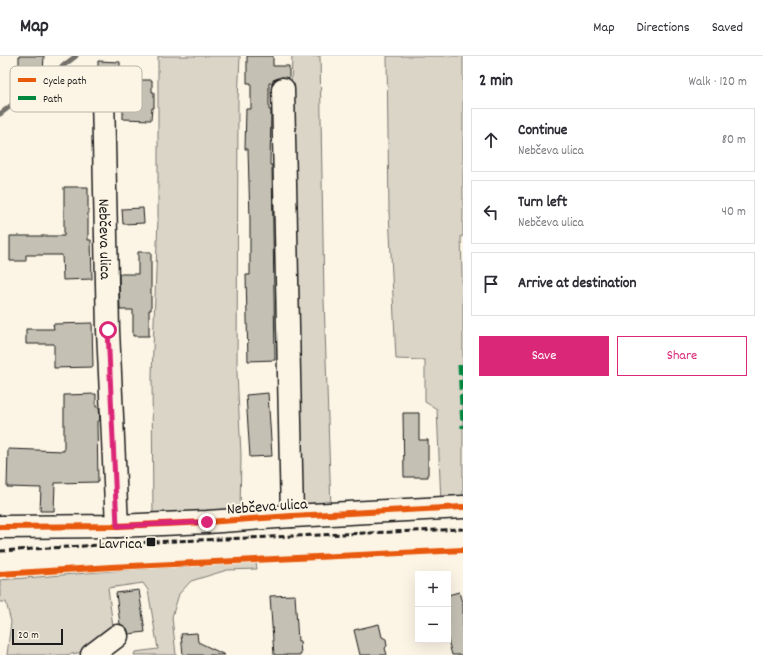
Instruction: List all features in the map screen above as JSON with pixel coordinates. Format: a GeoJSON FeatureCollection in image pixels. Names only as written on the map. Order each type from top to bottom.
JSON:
{"type":"FeatureCollection","features":[{"type":"Feature","properties":{"kind":"street","name":"Nebčeva ulica"},"geometry":{"type":"LineString","coordinates":[[283,89],[292,516]]}},
{"type":"Feature","properties":{"kind":"street","name":"Nebčeva ulica"},"geometry":{"type":"LineString","coordinates":[[103,112],[108,330],[117,526]]}},
{"type":"Feature","properties":{"kind":"street","name":"Nebčeva ulica"},"geometry":{"type":"LineString","coordinates":[[0,527],[117,526],[463,507]]}},
{"type":"Feature","properties":{"kind":"street"},"geometry":{"type":"LineString","coordinates":[[92,655],[117,636]]}},
{"type":"Feature","properties":{"kind":"shaded area"},"geometry":{"type":"Polygon","coordinates":[[[158,56],[240,56],[238,101],[237,372],[241,455],[240,514],[153,520],[152,375],[158,218],[158,56]]]}},
{"type":"Feature","properties":{"kind":"shaded area"},"geometry":{"type":"Polygon","coordinates":[[[292,56],[320,56],[324,299],[331,508],[297,510],[291,86],[292,56]]]}},
{"type":"Feature","properties":{"kind":"shaded area"},"geometry":{"type":"Polygon","coordinates":[[[387,56],[463,56],[463,236],[461,236],[463,309],[463,502],[441,503],[437,409],[425,402],[425,360],[396,359],[389,212],[387,56]]]}},
{"type":"Feature","properties":{"kind":"shaded area"},"geometry":{"type":"Polygon","coordinates":[[[256,563],[257,569],[227,570],[191,581],[179,594],[172,617],[176,655],[134,655],[135,652],[158,649],[148,590],[143,583],[108,588],[113,627],[83,652],[66,655],[7,655],[11,622],[6,602],[0,602],[0,580],[124,570],[256,563]]]}},
{"type":"Feature","properties":{"kind":"building"},"geometry":{"type":"Polygon","coordinates":[[[19,56],[44,56],[43,66],[19,66],[19,56]]]}},
{"type":"Feature","properties":{"kind":"building"},"geometry":{"type":"Polygon","coordinates":[[[247,56],[273,56],[273,66],[289,66],[289,78],[282,77],[273,80],[272,83],[269,83],[269,110],[271,110],[270,165],[272,165],[275,360],[248,361],[246,275],[250,275],[250,221],[248,149],[245,149],[246,109],[251,109],[251,83],[247,83],[247,56]]]}},
{"type":"Feature","properties":{"kind":"building"},"geometry":{"type":"Polygon","coordinates":[[[98,61],[120,62],[120,66],[98,66],[98,61]]]}},
{"type":"Feature","properties":{"kind":"building"},"geometry":{"type":"Polygon","coordinates":[[[142,80],[152,80],[154,108],[152,108],[151,120],[123,119],[123,112],[142,112],[142,80]]]}},
{"type":"Feature","properties":{"kind":"building"},"geometry":{"type":"Polygon","coordinates":[[[64,187],[88,187],[88,240],[91,240],[92,279],[63,280],[62,255],[26,255],[26,261],[10,261],[10,236],[64,236],[64,187]]]}},
{"type":"Feature","properties":{"kind":"building"},"geometry":{"type":"Polygon","coordinates":[[[143,208],[144,223],[123,224],[122,209],[143,208]]]}},
{"type":"Feature","properties":{"kind":"building"},"geometry":{"type":"Polygon","coordinates":[[[138,252],[151,252],[151,310],[149,310],[149,336],[133,336],[133,310],[120,310],[119,274],[138,274],[138,252]]]}},
{"type":"Feature","properties":{"kind":"building"},"geometry":{"type":"Polygon","coordinates":[[[92,323],[93,367],[54,368],[54,344],[26,344],[26,329],[54,329],[53,324],[92,323]]]}},
{"type":"Feature","properties":{"kind":"building"},"geometry":{"type":"Polygon","coordinates":[[[268,393],[272,456],[250,457],[246,395],[268,393]]]}},
{"type":"Feature","properties":{"kind":"building"},"geometry":{"type":"Polygon","coordinates":[[[96,394],[96,407],[99,407],[100,421],[97,421],[98,482],[55,483],[54,511],[40,511],[41,488],[7,487],[8,449],[64,451],[64,395],[96,394]]]}},
{"type":"Feature","properties":{"kind":"building"},"geometry":{"type":"Polygon","coordinates":[[[403,413],[419,413],[419,440],[428,440],[428,477],[404,477],[403,413]]]}},
{"type":"Feature","properties":{"kind":"building"},"geometry":{"type":"Polygon","coordinates":[[[139,590],[145,632],[129,634],[127,628],[120,624],[116,593],[139,590]]]}},
{"type":"Feature","properties":{"kind":"building"},"geometry":{"type":"Polygon","coordinates":[[[459,592],[463,606],[463,655],[452,655],[449,643],[451,643],[451,594],[459,592]]]}},
{"type":"Feature","properties":{"kind":"building"},"geometry":{"type":"Polygon","coordinates":[[[295,595],[298,641],[300,641],[301,655],[274,655],[270,596],[295,595]]]}},
{"type":"Feature","properties":{"kind":"building"},"geometry":{"type":"Polygon","coordinates":[[[379,624],[382,637],[386,639],[387,646],[385,648],[387,655],[360,655],[354,630],[379,624]]]}},
{"type":"Feature","properties":{"kind":"building"},"geometry":{"type":"Polygon","coordinates":[[[197,633],[198,642],[225,655],[183,655],[181,634],[197,633]]]}},
{"type":"Feature","properties":{"kind":"waterway"},"geometry":{"type":"LineString","coordinates":[[63,66],[76,56]]}},
{"type":"Feature","properties":{"kind":"waterway"},"geometry":{"type":"LineString","coordinates":[[0,114],[10,106]]}},
{"type":"Feature","properties":{"kind":"railway"},"geometry":{"type":"LineString","coordinates":[[0,551],[151,542],[463,529]]}},
{"type":"Feature","properties":{"kind":"marked path"},"geometry":{"type":"LineString","coordinates":[[460,365],[463,428]]}},
{"type":"Feature","properties":{"kind":"cycle path"},"geometry":{"type":"LineString","coordinates":[[0,527],[117,526],[463,507]]}},
{"type":"Feature","properties":{"kind":"cycle path"},"geometry":{"type":"LineString","coordinates":[[0,574],[111,567],[463,550]]}},
{"type":"Feature","properties":{"kind":"place","name":"Lavrica"},"geometry":{"type":"Point","coordinates":[151,542]}},
{"type":"Feature","properties":{"kind":"route"},"geometry":{"type":"LineString","coordinates":[[108,330],[117,526],[207,522]]}}]}
